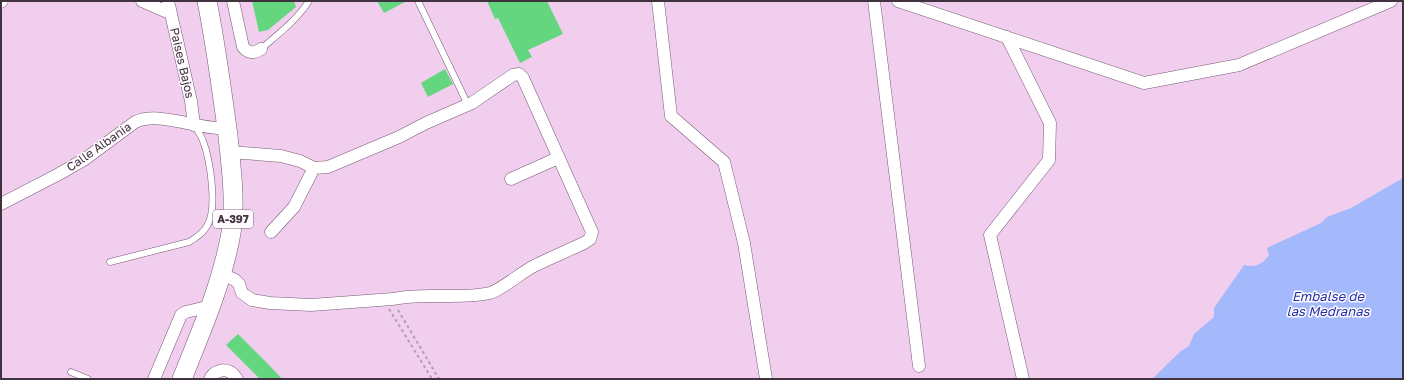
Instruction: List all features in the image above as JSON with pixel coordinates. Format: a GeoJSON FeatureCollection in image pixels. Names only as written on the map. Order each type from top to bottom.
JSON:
{"type":"FeatureCollection","features":[{"type":"Feature","properties":{"kind":"main road","name":"A-397"},"geometry":{"type":"LineString","coordinates":[[182,379],[222,274],[231,232],[233,213],[230,152],[220,72],[207,1]]}},
{"type":"Feature","properties":{"kind":"street"},"geometry":{"type":"LineString","coordinates":[[142,1],[165,11],[169,5]]}},
{"type":"Feature","properties":{"kind":"street"},"geometry":{"type":"LineString","coordinates":[[233,1],[243,47],[245,50],[251,52],[261,49]]}},
{"type":"Feature","properties":{"kind":"street"},"geometry":{"type":"LineString","coordinates":[[658,1],[671,116],[724,162],[744,243],[766,379]]}},
{"type":"Feature","properties":{"kind":"street"},"geometry":{"type":"LineString","coordinates":[[874,1],[919,366]]}},
{"type":"Feature","properties":{"kind":"street"},"geometry":{"type":"LineString","coordinates":[[898,1],[1144,83],[1239,65],[1391,1]]}},
{"type":"Feature","properties":{"kind":"street","name":"Paises Bajos"},"geometry":{"type":"LineString","coordinates":[[169,5],[191,101],[194,125]]}},
{"type":"Feature","properties":{"kind":"street"},"geometry":{"type":"LineString","coordinates":[[1007,37],[1050,123],[1049,160],[990,235],[1023,379]]}},
{"type":"Feature","properties":{"kind":"street"},"geometry":{"type":"LineString","coordinates":[[222,274],[235,280],[239,284],[242,293],[252,300],[270,303],[311,305],[402,297],[440,295],[470,296],[492,293],[534,266],[584,243],[590,239],[592,232],[523,78],[519,74],[514,75],[468,105],[328,167],[314,168],[300,161],[281,156],[230,152]]}},
{"type":"Feature","properties":{"kind":"street","name":"Calle Albania"},"geometry":{"type":"LineString","coordinates":[[1,204],[85,159],[140,119],[148,118],[172,120],[194,125],[227,129]]}},
{"type":"Feature","properties":{"kind":"street"},"geometry":{"type":"LineString","coordinates":[[511,179],[558,158]]}},
{"type":"Feature","properties":{"kind":"street"},"geometry":{"type":"LineString","coordinates":[[271,232],[294,207],[314,168]]}},
{"type":"Feature","properties":{"kind":"street"},"geometry":{"type":"LineString","coordinates":[[154,379],[181,315],[186,312],[211,306]]}},
{"type":"Feature","properties":{"kind":"street"},"geometry":{"type":"LineString","coordinates":[[210,379],[212,374],[224,370],[230,372],[237,379]]}},
{"type":"Feature","properties":{"kind":"lane"},"geometry":{"type":"LineString","coordinates":[[261,49],[306,6],[309,1]]}},
{"type":"Feature","properties":{"kind":"lane"},"geometry":{"type":"LineString","coordinates":[[418,1],[468,105]]}},
{"type":"Feature","properties":{"kind":"lane"},"geometry":{"type":"LineString","coordinates":[[110,262],[189,242],[200,235],[208,225],[212,214],[211,177],[203,140],[194,125]]}},
{"type":"Feature","properties":{"kind":"lane"},"geometry":{"type":"LineString","coordinates":[[71,372],[88,379]]}},
{"type":"Feature","properties":{"kind":"path"},"geometry":{"type":"LineString","coordinates":[[388,299],[432,379]]}},
{"type":"Feature","properties":{"kind":"path"},"geometry":{"type":"LineString","coordinates":[[388,299],[439,379]]}},
{"type":"Feature","properties":{"kind":"water","name":"Embalse de las Medranas"},"geometry":{"type":"Polygon","coordinates":[[[1403,178],[1403,379],[1152,379],[1181,351],[1189,346],[1194,334],[1214,317],[1214,308],[1244,265],[1256,266],[1264,261],[1269,255],[1267,248],[1321,223],[1327,217],[1351,208],[1403,178]]]}},
{"type":"Feature","properties":{"kind":"building"},"geometry":{"type":"Polygon","coordinates":[[[252,1],[294,1],[296,7],[268,30],[259,32],[252,1]]]}},
{"type":"Feature","properties":{"kind":"building"},"geometry":{"type":"Polygon","coordinates":[[[377,1],[407,1],[384,13],[377,1]]]}},
{"type":"Feature","properties":{"kind":"building"},"geometry":{"type":"Polygon","coordinates":[[[487,1],[547,1],[563,34],[528,50],[532,57],[520,63],[498,18],[495,19],[487,1]]]}},
{"type":"Feature","properties":{"kind":"building"},"geometry":{"type":"Polygon","coordinates":[[[445,69],[453,84],[428,97],[421,83],[445,69]]]}},
{"type":"Feature","properties":{"kind":"building"},"geometry":{"type":"Polygon","coordinates":[[[238,334],[282,379],[260,379],[226,345],[238,334]]]}}]}
